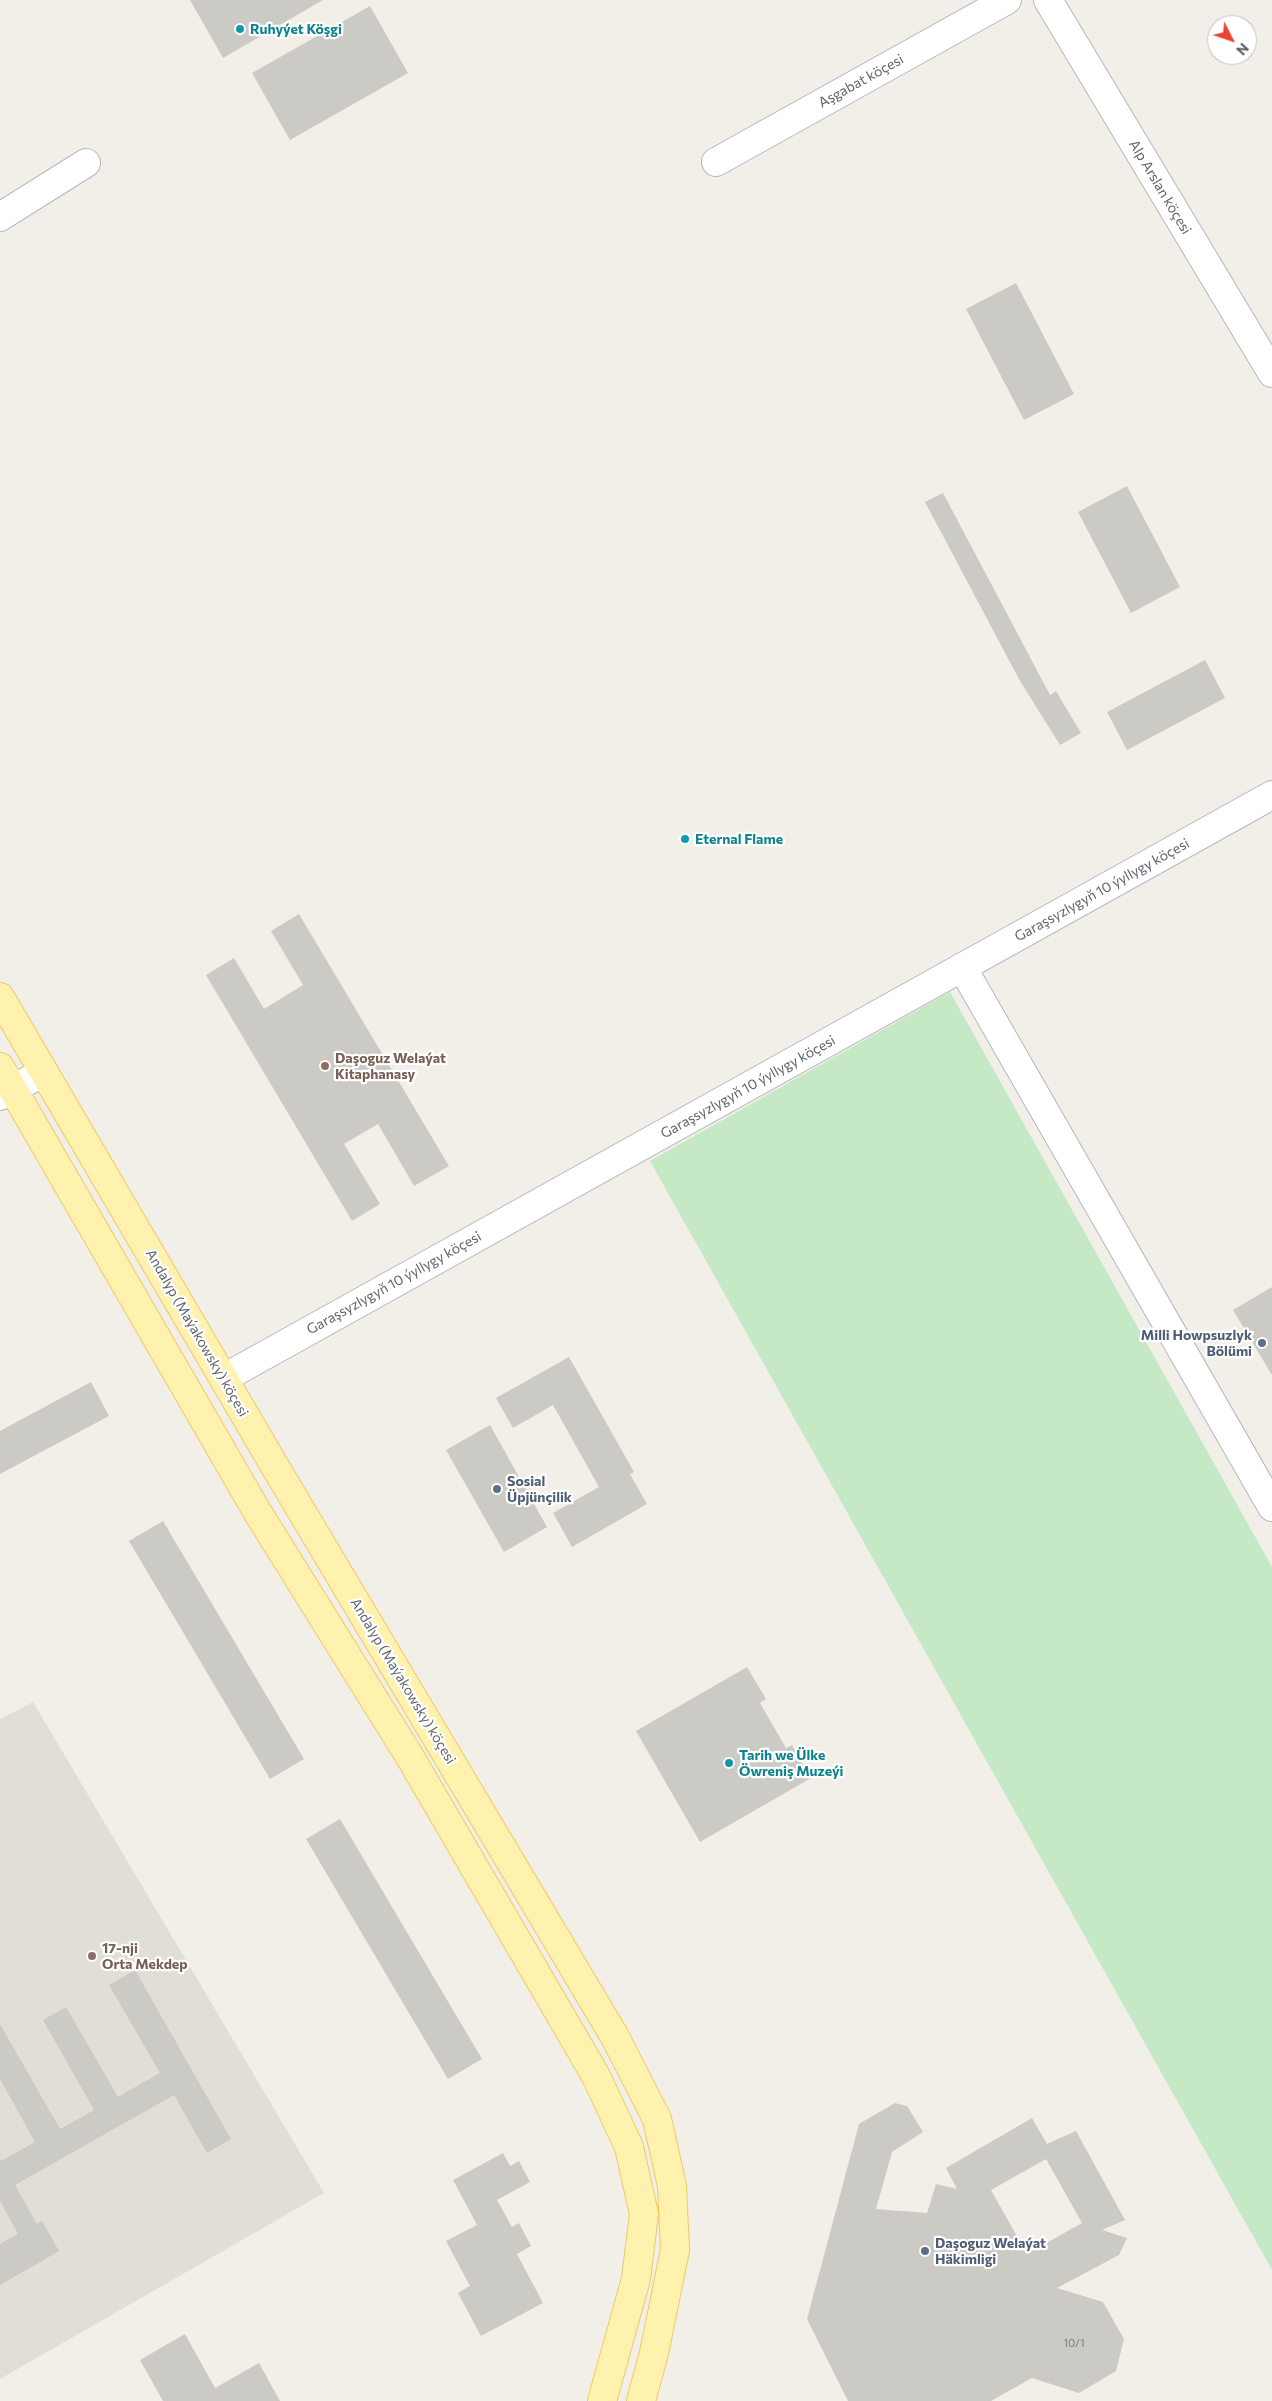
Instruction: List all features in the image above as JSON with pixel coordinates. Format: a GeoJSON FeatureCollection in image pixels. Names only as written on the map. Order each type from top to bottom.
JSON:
{"type":"FeatureCollection","features":[{"type":"Feature","properties":{"kind":"main road","name":"Andalyp (Maýakowsky) köçesi"},"geometry":{"type":"LineString","coordinates":[[0,997],[615,2037],[657,2119],[672,2186],[675,2250],[654,2353],[641,2401]]}},
{"type":"Feature","properties":{"kind":"main road"},"geometry":{"type":"LineString","coordinates":[[4,1084],[258,1512],[410,1758],[591,2067],[629,2147],[644,2214],[636,2279],[602,2401]]}},
{"type":"Feature","properties":{"kind":"street","name":"Aşgabat köçesi"},"geometry":{"type":"LineString","coordinates":[[716,162],[1007,0]]}},
{"type":"Feature","properties":{"kind":"street","name":"Alp Arslan köçesi"},"geometry":{"type":"LineString","coordinates":[[1048,0],[1272,373]]}},
{"type":"Feature","properties":{"kind":"street"},"geometry":{"type":"LineString","coordinates":[[0,217],[86,163]]}},
{"type":"Feature","properties":{"kind":"street","name":"Garaşsyzlygyň 10 ýyllygy köçesi"},"geometry":{"type":"LineString","coordinates":[[224,1378],[1272,795]]}},
{"type":"Feature","properties":{"kind":"street"},"geometry":{"type":"LineString","coordinates":[[962,968],[1272,1507]]}},
{"type":"Feature","properties":{"kind":"street"},"geometry":{"type":"LineString","coordinates":[[4,1084],[44,1072]]}},
{"type":"Feature","properties":{"kind":"shaded area","name":"17-nji Orta Mekdep"},"geometry":{"type":"Polygon","coordinates":[[[33,1702],[324,2193],[0,2379],[0,1719],[33,1702]]]}},
{"type":"Feature","properties":{"kind":"green space"},"geometry":{"type":"Polygon","coordinates":[[[950,992],[1272,1567],[1272,2270],[650,1161],[950,992]]]}},
{"type":"Feature","properties":{"kind":"building","name":"Ruhyýet Köşgi"},"geometry":{"type":"Polygon","coordinates":[[[190,0],[323,0],[223,58],[190,0]]]}},
{"type":"Feature","properties":{"kind":"building"},"geometry":{"type":"Polygon","coordinates":[[[370,6],[408,73],[290,140],[252,73],[370,6]]]}},
{"type":"Feature","properties":{"kind":"building"},"geometry":{"type":"Polygon","coordinates":[[[1016,283],[1074,394],[1024,420],[966,309],[1016,283]]]}},
{"type":"Feature","properties":{"kind":"building"},"geometry":{"type":"Polygon","coordinates":[[[1127,486],[1180,587],[1131,613],[1078,512],[1127,486]]]}},
{"type":"Feature","properties":{"kind":"building"},"geometry":{"type":"Polygon","coordinates":[[[943,493],[1050,695],[1056,691],[1081,733],[1060,745],[1020,681],[925,502],[943,493]]]}},
{"type":"Feature","properties":{"kind":"building"},"geometry":{"type":"Polygon","coordinates":[[[1205,660],[1225,698],[1127,750],[1107,712],[1205,660]]]}},
{"type":"Feature","properties":{"kind":"building","name":"Daşoguz Welaýat Kitaphanasy"},"geometry":{"type":"Polygon","coordinates":[[[299,914],[449,1166],[414,1186],[378,1124],[344,1144],[380,1204],[352,1221],[206,975],[234,958],[264,1009],[303,985],[271,931],[299,914]]]}},
{"type":"Feature","properties":{"kind":"building","name":"Milli Howpsuzlyk Bölümi"},"geometry":{"type":"Polygon","coordinates":[[[1272,1287],[1272,1375],[1233,1310],[1272,1287]]]}},
{"type":"Feature","properties":{"kind":"building"},"geometry":{"type":"Polygon","coordinates":[[[569,1357],[634,1472],[630,1474],[647,1504],[572,1547],[553,1513],[599,1487],[553,1405],[513,1428],[496,1398],[569,1357]]]}},
{"type":"Feature","properties":{"kind":"building"},"geometry":{"type":"Polygon","coordinates":[[[91,1382],[109,1416],[0,1474],[0,1431],[91,1382]]]}},
{"type":"Feature","properties":{"kind":"building","name":"Sosial Üpjünçilik"},"geometry":{"type":"Polygon","coordinates":[[[490,1425],[547,1527],[504,1552],[446,1450],[490,1425]]]}},
{"type":"Feature","properties":{"kind":"building"},"geometry":{"type":"Polygon","coordinates":[[[163,1521],[304,1759],[270,1779],[129,1541],[163,1521]]]}},
{"type":"Feature","properties":{"kind":"building","name":"Tarih we Ülke Öwreniş Muzeýi"},"geometry":{"type":"Polygon","coordinates":[[[747,1667],[766,1699],[760,1703],[786,1748],[792,1745],[811,1778],[700,1842],[636,1731],[747,1667]]]}},
{"type":"Feature","properties":{"kind":"building"},"geometry":{"type":"Polygon","coordinates":[[[340,1819],[482,2059],[448,2079],[306,1839],[340,1819]]]}},
{"type":"Feature","properties":{"kind":"building"},"geometry":{"type":"Polygon","coordinates":[[[135,1970],[231,2139],[207,2153],[174,2095],[15,2185],[37,2224],[42,2221],[59,2251],[0,2285],[0,2244],[18,2234],[0,2201],[0,2159],[1,2161],[35,2142],[0,2079],[0,2024],[60,2129],[94,2110],[43,2020],[66,2007],[118,2097],[160,2073],[109,1985],[135,1970]]]}},
{"type":"Feature","properties":{"kind":"building","name":"Daşoguz Welaýat Häkimligi"},"geometry":{"type":"Polygon","coordinates":[[[895,2103],[907,2106],[923,2132],[892,2152],[876,2209],[927,2213],[936,2184],[957,2189],[946,2168],[1032,2118],[1047,2144],[1076,2131],[1125,2220],[1102,2230],[1127,2238],[1119,2255],[1057,2288],[1103,2302],[1124,2339],[1116,2371],[1079,2393],[1032,2378],[991,2401],[848,2401],[807,2319],[859,2124],[895,2103]],[[1046,2159],[991,2190],[1027,2254],[1082,2223],[1046,2159]]]}},
{"type":"Feature","properties":{"kind":"building"},"geometry":{"type":"Polygon","coordinates":[[[503,2153],[510,2166],[519,2161],[530,2182],[497,2200],[512,2227],[519,2223],[531,2246],[517,2254],[543,2303],[481,2336],[458,2293],[470,2286],[446,2241],[477,2225],[453,2180],[503,2153]]]}},
{"type":"Feature","properties":{"kind":"building"},"geometry":{"type":"Polygon","coordinates":[[[185,2334],[215,2388],[259,2363],[280,2401],[163,2401],[140,2360],[185,2334]]]}},
{"type":"Feature","properties":{"kind":"place","name":"Ruhyýet Köşgi"},"geometry":{"type":"Point","coordinates":[240,29]}},
{"type":"Feature","properties":{"kind":"place","name":"Eternal Flame"},"geometry":{"type":"Point","coordinates":[685,839]}},
{"type":"Feature","properties":{"kind":"place","name":"Daşoguz Welaýat Kitaphanasy"},"geometry":{"type":"Point","coordinates":[325,1066]}},
{"type":"Feature","properties":{"kind":"place","name":"Milli Howpsuzlyk Bölümi"},"geometry":{"type":"Point","coordinates":[1262,1343]}},
{"type":"Feature","properties":{"kind":"place","name":"Sosial Üpjünçilik"},"geometry":{"type":"Point","coordinates":[497,1489]}},
{"type":"Feature","properties":{"kind":"place","name":"Tarih we Ülke Öwreniş Muzeýi"},"geometry":{"type":"Point","coordinates":[729,1763]}},
{"type":"Feature","properties":{"kind":"place","name":"17-nji Orta Mekdep"},"geometry":{"type":"Point","coordinates":[92,1956]}},
{"type":"Feature","properties":{"kind":"place","name":"Daşoguz Welaýat Häkimligi"},"geometry":{"type":"Point","coordinates":[925,2251]}}]}
